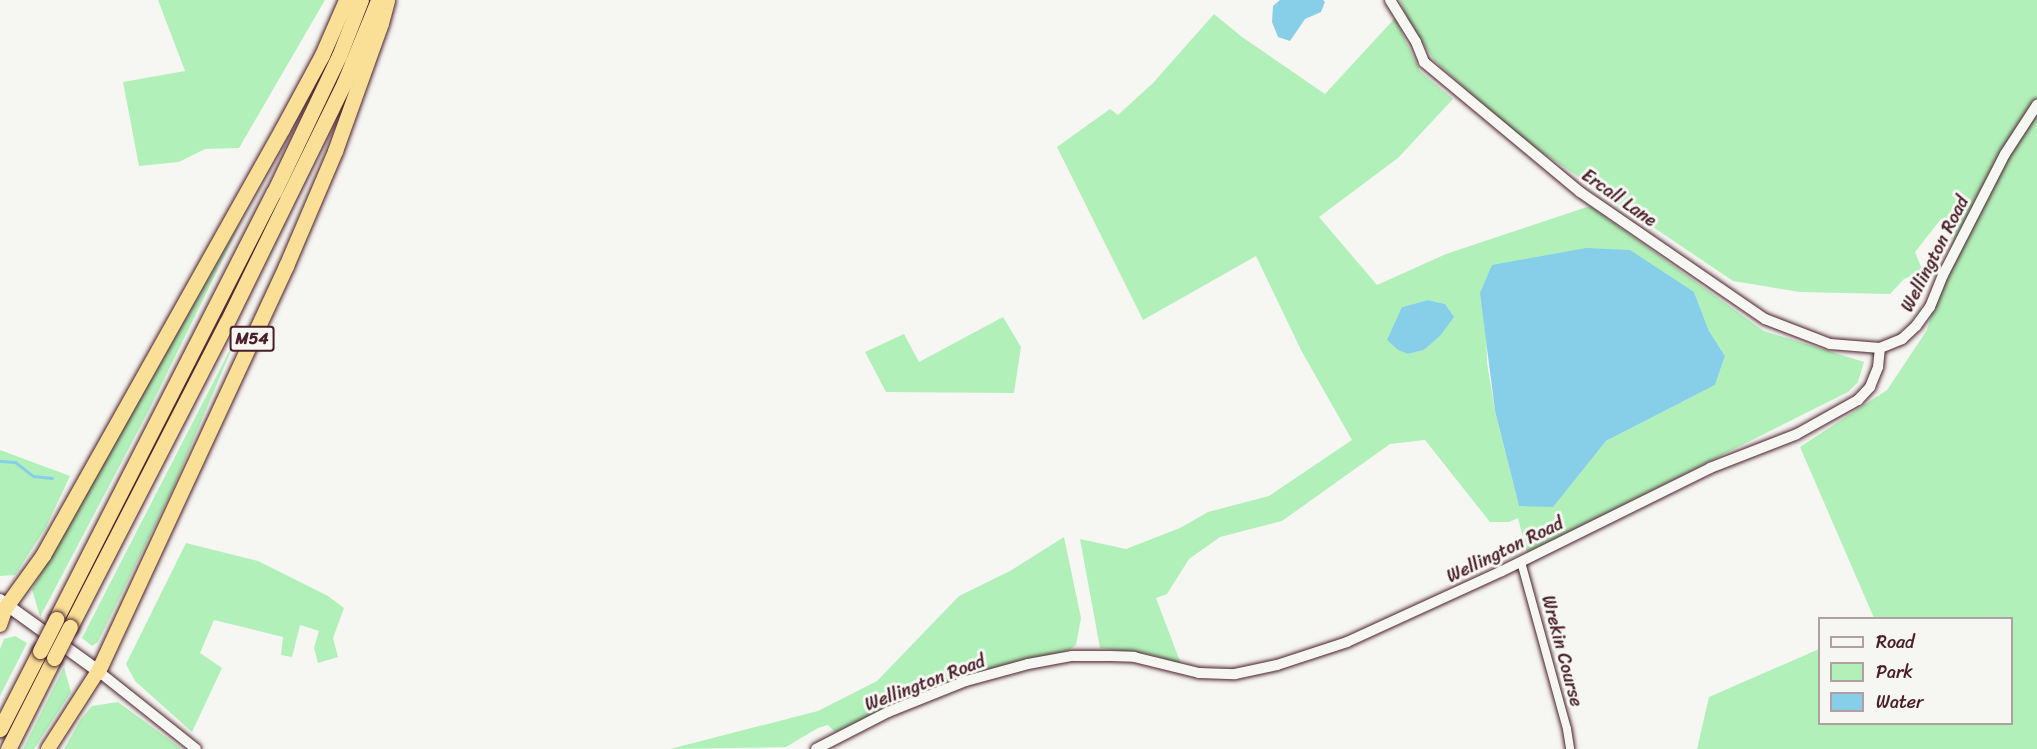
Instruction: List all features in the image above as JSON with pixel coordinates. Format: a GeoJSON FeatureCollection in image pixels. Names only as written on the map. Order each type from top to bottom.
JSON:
{"type":"FeatureCollection","features":[{"type":"Feature","properties":{"kind":"highway"},"geometry":{"type":"LineString","coordinates":[[0,625],[4,603],[43,555],[282,129],[322,55],[346,0]]}},
{"type":"Feature","properties":{"kind":"highway","name":"M54"},"geometry":{"type":"LineString","coordinates":[[8,749],[47,655],[56,619],[279,182],[334,67],[361,0]]}},
{"type":"Feature","properties":{"kind":"highway","name":"M54"},"geometry":{"type":"LineString","coordinates":[[0,729],[47,655],[70,627],[344,83],[378,0]]}},
{"type":"Feature","properties":{"kind":"highway","name":"M54"},"geometry":{"type":"LineString","coordinates":[[98,671],[286,266],[335,150],[381,23],[387,0]]}},
{"type":"Feature","properties":{"kind":"highway"},"geometry":{"type":"LineString","coordinates":[[48,749],[98,671]]}},
{"type":"Feature","properties":{"kind":"main road"},"geometry":{"type":"LineString","coordinates":[[4,603],[98,671]]}},
{"type":"Feature","properties":{"kind":"street","name":"Ercall Lane"},"geometry":{"type":"LineString","coordinates":[[1390,0],[1416,42],[1424,62],[1580,192],[1765,319],[1830,344],[1880,348]]}},
{"type":"Feature","properties":{"kind":"street","name":"Wellington Road"},"geometry":{"type":"LineString","coordinates":[[816,749],[888,712],[966,681],[1061,658],[1134,657],[1198,673],[1218,675],[1277,665],[1347,642],[1521,562],[1710,468],[1797,434],[1858,400],[1870,387],[1878,367],[1880,348],[1902,339],[1930,307],[1943,275],[2005,154],[2037,105]]}},
{"type":"Feature","properties":{"kind":"street","name":"Wrekin Course"},"geometry":{"type":"LineString","coordinates":[[1521,562],[1570,749]]}},
{"type":"Feature","properties":{"kind":"street"},"geometry":{"type":"LineString","coordinates":[[98,671],[196,749]]}},
{"type":"Feature","properties":{"kind":"green space"},"geometry":{"type":"Polygon","coordinates":[[[158,0],[325,0],[239,148],[205,149],[179,162],[139,166],[123,82],[185,71],[158,0]]]}},
{"type":"Feature","properties":{"kind":"green space"},"geometry":{"type":"Polygon","coordinates":[[[1400,0],[2037,0],[2037,749],[1697,749],[1709,697],[1818,649],[1818,725],[2013,725],[2013,617],[1874,617],[1800,447],[1887,390],[1927,330],[1956,230],[1950,222],[1941,219],[1915,252],[1926,279],[1922,283],[1913,275],[1904,279],[1890,294],[1800,292],[1733,281],[1515,134],[1434,60],[1409,22],[1400,0]]]}},
{"type":"Feature","properties":{"kind":"green space"},"geometry":{"type":"Polygon","coordinates":[[[1214,14],[1242,37],[1325,94],[1395,18],[1420,71],[1453,99],[1398,158],[1319,217],[1377,285],[1446,254],[1590,206],[1764,331],[1864,362],[1858,382],[1848,392],[1527,553],[1518,518],[1509,522],[1490,522],[1425,440],[1390,444],[1282,521],[1220,537],[1189,559],[1167,594],[1156,598],[1181,664],[1149,654],[1100,648],[1080,539],[1126,549],[1180,528],[1208,512],[1269,496],[1352,440],[1302,352],[1256,256],[1143,320],[1057,147],[1110,109],[1118,115],[1153,83],[1214,14]],[[1694,292],[1486,322],[1487,363],[1495,411],[1519,506],[1553,506],[1606,441],[1715,385],[1725,356],[1709,331],[1694,292]],[[1428,300],[1402,307],[1408,354],[1424,350],[1440,336],[1445,304],[1428,300]]]}},
{"type":"Feature","properties":{"kind":"green space"},"geometry":{"type":"Polygon","coordinates":[[[243,218],[148,412],[40,617],[32,589],[243,218]]]}},
{"type":"Feature","properties":{"kind":"green space"},"geometry":{"type":"Polygon","coordinates":[[[1003,317],[1021,347],[1014,393],[886,392],[865,352],[904,334],[919,362],[1003,317]]]}},
{"type":"Feature","properties":{"kind":"green space"},"geometry":{"type":"Polygon","coordinates":[[[238,334],[173,488],[98,642],[92,646],[82,638],[238,334]]]}},
{"type":"Feature","properties":{"kind":"green space"},"geometry":{"type":"Polygon","coordinates":[[[0,450],[70,476],[46,527],[15,575],[0,576],[0,450]]]}},
{"type":"Feature","properties":{"kind":"green space"},"geometry":{"type":"Polygon","coordinates":[[[1064,537],[1081,618],[1076,645],[1069,650],[952,681],[835,732],[828,725],[818,728],[786,747],[670,749],[818,711],[877,681],[959,596],[1010,571],[1064,537]]]}},
{"type":"Feature","properties":{"kind":"green space"},"geometry":{"type":"Polygon","coordinates":[[[186,543],[258,561],[328,596],[344,608],[333,638],[338,657],[318,663],[314,648],[319,631],[300,625],[292,657],[281,655],[283,637],[214,620],[200,653],[222,668],[192,732],[135,681],[126,664],[186,543]]]}},
{"type":"Feature","properties":{"kind":"green space"},"geometry":{"type":"Polygon","coordinates":[[[15,636],[27,643],[0,696],[0,649],[4,639],[15,636]]]}},
{"type":"Feature","properties":{"kind":"green space"},"geometry":{"type":"Polygon","coordinates":[[[64,667],[71,692],[34,749],[23,749],[64,667]]]}},
{"type":"Feature","properties":{"kind":"green space"},"geometry":{"type":"Polygon","coordinates":[[[118,702],[182,749],[64,749],[81,719],[92,706],[118,702]]]}},
{"type":"Feature","properties":{"kind":"water"},"geometry":{"type":"Polygon","coordinates":[[[1280,0],[1323,0],[1325,2],[1321,12],[1305,19],[1290,41],[1278,37],[1272,22],[1273,6],[1280,0]]]}},
{"type":"Feature","properties":{"kind":"water"},"geometry":{"type":"Polygon","coordinates":[[[1586,248],[1630,250],[1694,292],[1709,331],[1725,356],[1715,385],[1606,441],[1553,507],[1519,506],[1495,411],[1480,293],[1492,265],[1586,248]]]}},
{"type":"Feature","properties":{"kind":"water"},"geometry":{"type":"Polygon","coordinates":[[[1428,300],[1445,304],[1454,317],[1440,336],[1424,350],[1408,354],[1398,350],[1387,340],[1402,307],[1428,300]]]}},
{"type":"Feature","properties":{"kind":"waterway"},"geometry":{"type":"LineString","coordinates":[[0,461],[15,462],[33,476],[52,478]]}}]}
